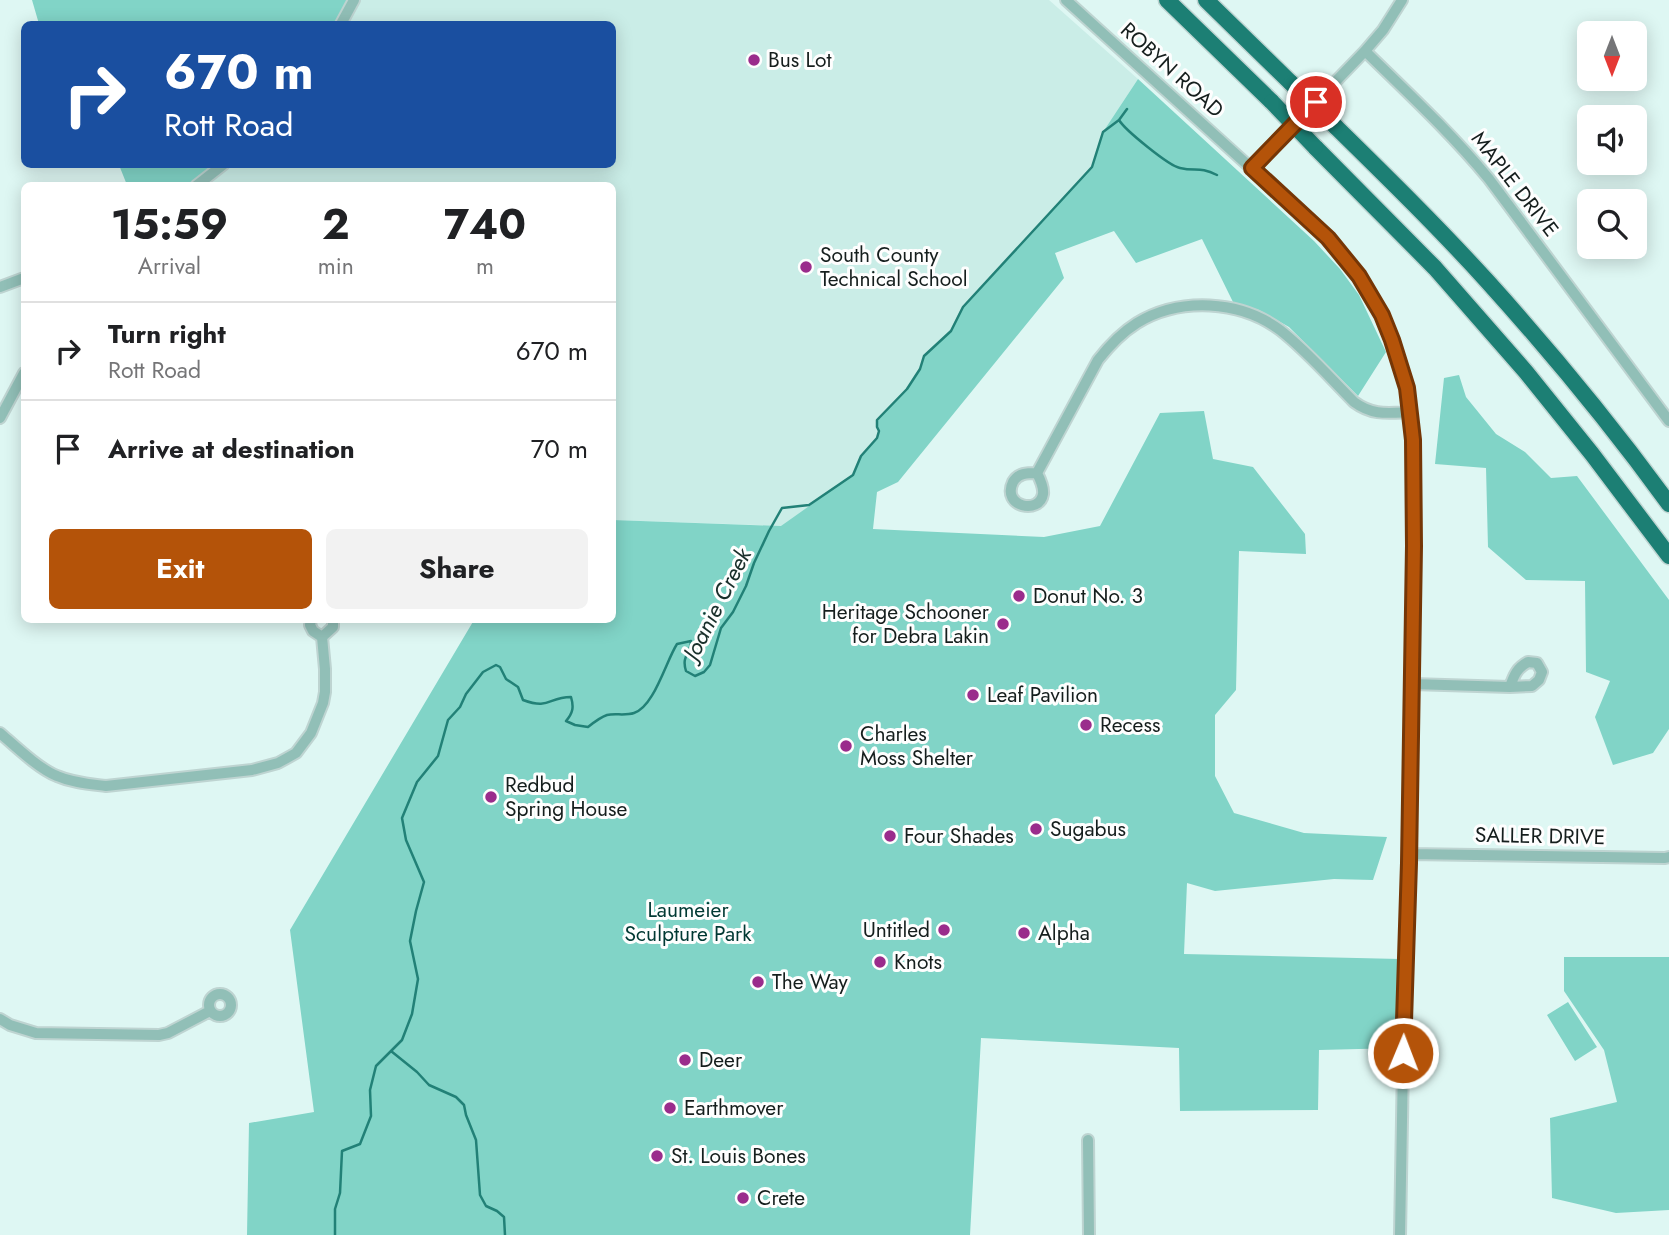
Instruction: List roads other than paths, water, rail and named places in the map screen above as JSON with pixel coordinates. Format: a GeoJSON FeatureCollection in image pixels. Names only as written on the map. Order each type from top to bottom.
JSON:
{"type":"FeatureCollection","features":[{"type":"Feature","properties":{"kind":"highway"},"geometry":{"type":"LineString","coordinates":[[1167,0],[1436,268],[1526,372],[1669,556]]}},
{"type":"Feature","properties":{"kind":"highway"},"geometry":{"type":"LineString","coordinates":[[1206,0],[1441,232],[1522,320],[1594,405],[1669,505]]}},
{"type":"Feature","properties":{"kind":"street"},"geometry":{"type":"LineString","coordinates":[[343,21],[354,0]]}},
{"type":"Feature","properties":{"kind":"street","name":"ROBYN ROAD"},"geometry":{"type":"LineString","coordinates":[[1066,0],[1328,238],[1359,276],[1382,315],[1407,388],[1411,412],[1413,480],[1412,684],[1400,1235]]}},
{"type":"Feature","properties":{"kind":"street"},"geometry":{"type":"LineString","coordinates":[[1252,168],[1365,51],[1383,30],[1402,0]]}},
{"type":"Feature","properties":{"kind":"street","name":"MAPLE DRIVE"},"geometry":{"type":"LineString","coordinates":[[1365,51],[1444,127],[1475,162],[1669,421]]}},
{"type":"Feature","properties":{"kind":"street"},"geometry":{"type":"LineString","coordinates":[[201,182],[219,168]]}},
{"type":"Feature","properties":{"kind":"street"},"geometry":{"type":"LineString","coordinates":[[0,287],[21,279]]}},
{"type":"Feature","properties":{"kind":"street"},"geometry":{"type":"LineString","coordinates":[[1037,473],[1098,360],[1110,345],[1153,315],[1184,307],[1211,306],[1248,313],[1278,329],[1293,341],[1364,409],[1376,413],[1411,412]]}},
{"type":"Feature","properties":{"kind":"street"},"geometry":{"type":"LineString","coordinates":[[0,418],[21,379]]}},
{"type":"Feature","properties":{"kind":"street"},"geometry":{"type":"LineString","coordinates":[[310,623],[313,631],[322,636]]}},
{"type":"Feature","properties":{"kind":"street"},"geometry":{"type":"LineString","coordinates":[[322,636],[333,627],[332,623]]}},
{"type":"Feature","properties":{"kind":"street"},"geometry":{"type":"LineString","coordinates":[[2,738],[58,777],[106,786],[253,770],[278,763],[305,743],[320,713],[325,692],[322,636]]}},
{"type":"Feature","properties":{"kind":"street"},"geometry":{"type":"LineString","coordinates":[[1412,684],[1510,687]]}},
{"type":"Feature","properties":{"kind":"street","name":"SALLER DRIVE"},"geometry":{"type":"LineString","coordinates":[[1409,854],[1669,856]]}},
{"type":"Feature","properties":{"kind":"street"},"geometry":{"type":"LineString","coordinates":[[0,1019],[10,1025],[36,1032],[159,1035],[210,1011]]}},
{"type":"Feature","properties":{"kind":"street"},"geometry":{"type":"LineString","coordinates":[[1088,1140],[1088,1235]]}},
{"type":"Feature","properties":{"kind":"waterway","name":"Joanie Creek"},"geometry":{"type":"LineString","coordinates":[[335,1235],[335,1209],[340,1193],[342,1151],[360,1144],[371,1116],[370,1090],[376,1066],[402,1040],[412,1014],[418,979],[410,941],[424,882],[406,840],[402,818],[417,782],[438,756],[448,720],[460,707],[466,694],[483,672],[496,665],[506,679],[518,687],[523,700],[539,704],[571,697],[572,710],[566,721],[588,727],[607,715],[631,714],[641,709],[653,693],[677,644],[691,641],[685,658],[686,671],[695,676],[704,672],[710,665],[721,628],[733,612],[782,508],[809,505],[853,475],[861,456],[877,438],[877,420],[907,389],[920,369],[924,356],[951,331],[963,307],[1092,167],[1103,132],[1119,120],[1127,109]]}},
{"type":"Feature","properties":{"kind":"waterway"},"geometry":{"type":"LineString","coordinates":[[1119,120],[1148,147],[1174,166],[1217,175]]}},
{"type":"Feature","properties":{"kind":"waterway"},"geometry":{"type":"LineString","coordinates":[[391,1051],[429,1085],[456,1097],[464,1105],[476,1140],[480,1195],[486,1206],[504,1217],[505,1235]]}},
{"type":"Feature","properties":{"kind":"place","name":"Bus Lot"},"geometry":{"type":"Point","coordinates":[754,60]}},
{"type":"Feature","properties":{"kind":"place","name":"South County Technical School"},"geometry":{"type":"Point","coordinates":[806,267]}},
{"type":"Feature","properties":{"kind":"place","name":"Donut No. 3"},"geometry":{"type":"Point","coordinates":[1019,596]}},
{"type":"Feature","properties":{"kind":"place","name":"Heritage Schooner for Debra Lakin"},"geometry":{"type":"Point","coordinates":[1003,624]}},
{"type":"Feature","properties":{"kind":"place","name":"Leaf Pavilion"},"geometry":{"type":"Point","coordinates":[973,695]}},
{"type":"Feature","properties":{"kind":"place","name":"Recess"},"geometry":{"type":"Point","coordinates":[1086,725]}},
{"type":"Feature","properties":{"kind":"place","name":"Charles Moss Shelter"},"geometry":{"type":"Point","coordinates":[846,746]}},
{"type":"Feature","properties":{"kind":"place","name":"Redbud Spring House"},"geometry":{"type":"Point","coordinates":[491,797]}},
{"type":"Feature","properties":{"kind":"place","name":"Sugabus"},"geometry":{"type":"Point","coordinates":[1036,829]}},
{"type":"Feature","properties":{"kind":"place","name":"Four Shades"},"geometry":{"type":"Point","coordinates":[890,836]}},
{"type":"Feature","properties":{"kind":"place","name":"Untitled"},"geometry":{"type":"Point","coordinates":[944,930]}},
{"type":"Feature","properties":{"kind":"place","name":"Alpha"},"geometry":{"type":"Point","coordinates":[1024,933]}},
{"type":"Feature","properties":{"kind":"place","name":"Knots"},"geometry":{"type":"Point","coordinates":[880,962]}},
{"type":"Feature","properties":{"kind":"place","name":"The Way"},"geometry":{"type":"Point","coordinates":[758,982]}},
{"type":"Feature","properties":{"kind":"place","name":"Deer"},"geometry":{"type":"Point","coordinates":[685,1060]}},
{"type":"Feature","properties":{"kind":"place","name":"Earthmover"},"geometry":{"type":"Point","coordinates":[670,1108]}},
{"type":"Feature","properties":{"kind":"place","name":"St. Louis Bones"},"geometry":{"type":"Point","coordinates":[657,1156]}},
{"type":"Feature","properties":{"kind":"place","name":"Crete"},"geometry":{"type":"Point","coordinates":[743,1198]}},
{"type":"Feature","properties":{"kind":"park label","name":"Laumeier Sculpture Park"},"geometry":{"type":"Point","coordinates":[688,922]}}]}
